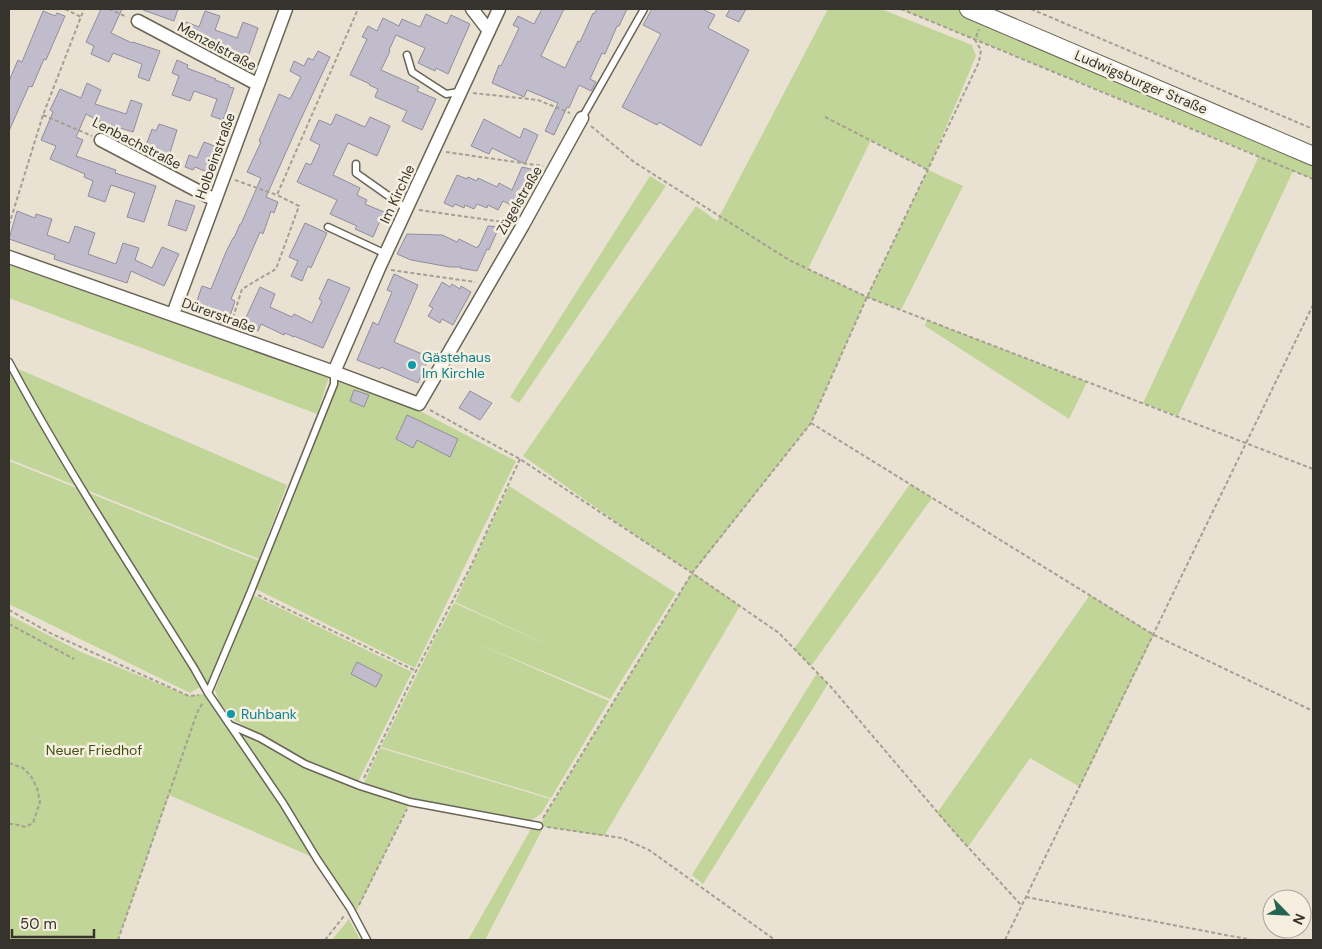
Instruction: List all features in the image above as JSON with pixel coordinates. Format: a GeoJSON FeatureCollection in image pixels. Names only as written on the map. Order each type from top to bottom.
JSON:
{"type":"FeatureCollection","features":[{"type":"Feature","properties":{"kind":"main road","name":"Ludwigsburger Straße"},"geometry":{"type":"LineString","coordinates":[[977,12],[1313,156]]}},
{"type":"Feature","properties":{"kind":"street","name":"Holbeinstraße"},"geometry":{"type":"LineString","coordinates":[[173,314],[286,9]]}},
{"type":"Feature","properties":{"kind":"street"},"geometry":{"type":"LineString","coordinates":[[472,9],[489,31]]}},
{"type":"Feature","properties":{"kind":"street","name":"Im Kirchle"},"geometry":{"type":"LineString","coordinates":[[334,372],[379,268],[499,9]]}},
{"type":"Feature","properties":{"kind":"street","name":"Menzelstraße"},"geometry":{"type":"LineString","coordinates":[[138,21],[257,84]]}},
{"type":"Feature","properties":{"kind":"street","name":"Zügelstraße"},"geometry":{"type":"LineString","coordinates":[[419,404],[582,118]]}},
{"type":"Feature","properties":{"kind":"street","name":"Lenbachstraße"},"geometry":{"type":"LineString","coordinates":[[101,140],[216,200]]}},
{"type":"Feature","properties":{"kind":"street","name":"Dürerstraße"},"geometry":{"type":"LineString","coordinates":[[9,257],[173,314],[419,404]]}},
{"type":"Feature","properties":{"kind":"lane","name":"Zügelstraße"},"geometry":{"type":"LineString","coordinates":[[582,118],[644,9]]}},
{"type":"Feature","properties":{"kind":"lane"},"geometry":{"type":"LineString","coordinates":[[407,55],[412,72],[446,94],[460,92]]}},
{"type":"Feature","properties":{"kind":"lane"},"geometry":{"type":"LineString","coordinates":[[356,164],[356,173],[407,208]]}},
{"type":"Feature","properties":{"kind":"lane"},"geometry":{"type":"LineString","coordinates":[[328,227],[386,254]]}},
{"type":"Feature","properties":{"kind":"lane"},"geometry":{"type":"LineString","coordinates":[[9,362],[32,406],[89,501],[208,693],[283,803],[350,908],[367,940]]}},
{"type":"Feature","properties":{"kind":"lane"},"geometry":{"type":"LineString","coordinates":[[208,693],[334,384],[334,372]]}},
{"type":"Feature","properties":{"kind":"lane"},"geometry":{"type":"LineString","coordinates":[[229,725],[260,738],[305,764],[360,786],[410,802],[539,826]]}},
{"type":"Feature","properties":{"kind":"path"},"geometry":{"type":"LineString","coordinates":[[66,9],[81,17]]}},
{"type":"Feature","properties":{"kind":"path"},"geometry":{"type":"LineString","coordinates":[[9,225],[43,115],[84,9]]}},
{"type":"Feature","properties":{"kind":"path"},"geometry":{"type":"LineString","coordinates":[[109,9],[138,21]]}},
{"type":"Feature","properties":{"kind":"path"},"geometry":{"type":"LineString","coordinates":[[277,196],[358,9]]}},
{"type":"Feature","properties":{"kind":"path"},"geometry":{"type":"LineString","coordinates":[[901,9],[1313,178]]}},
{"type":"Feature","properties":{"kind":"path"},"geometry":{"type":"LineString","coordinates":[[1031,9],[1313,129]]}},
{"type":"Feature","properties":{"kind":"path"},"geometry":{"type":"LineString","coordinates":[[775,940],[649,850],[622,838],[539,826],[692,573],[811,423],[867,297],[979,62],[981,50],[975,40],[977,12]]}},
{"type":"Feature","properties":{"kind":"path"},"geometry":{"type":"LineString","coordinates":[[460,92],[538,100],[582,118],[634,162],[788,260],[867,297],[1313,469]]}},
{"type":"Feature","properties":{"kind":"path","name":"Lenbachstraße"},"geometry":{"type":"LineString","coordinates":[[43,115],[101,140]]}},
{"type":"Feature","properties":{"kind":"path"},"geometry":{"type":"LineString","coordinates":[[826,117],[928,170]]}},
{"type":"Feature","properties":{"kind":"path"},"geometry":{"type":"LineString","coordinates":[[434,150],[555,168]]}},
{"type":"Feature","properties":{"kind":"path"},"geometry":{"type":"LineString","coordinates":[[224,176],[298,206],[276,269],[242,289],[228,334]]}},
{"type":"Feature","properties":{"kind":"path"},"geometry":{"type":"LineString","coordinates":[[407,208],[523,224]]}},
{"type":"Feature","properties":{"kind":"path"},"geometry":{"type":"LineString","coordinates":[[379,268],[488,284]]}},
{"type":"Feature","properties":{"kind":"path"},"geometry":{"type":"LineString","coordinates":[[1005,940],[1313,306]]}},
{"type":"Feature","properties":{"kind":"path"},"geometry":{"type":"LineString","coordinates":[[419,404],[520,459],[692,573],[778,633],[831,687],[956,834],[1022,906]]}},
{"type":"Feature","properties":{"kind":"path"},"geometry":{"type":"LineString","coordinates":[[811,423],[1154,635],[1313,711]]}},
{"type":"Feature","properties":{"kind":"path"},"geometry":{"type":"LineString","coordinates":[[360,786],[416,670],[471,566],[520,459]]}},
{"type":"Feature","properties":{"kind":"path"},"geometry":{"type":"LineString","coordinates":[[251,591],[416,670]]}},
{"type":"Feature","properties":{"kind":"path"},"geometry":{"type":"LineString","coordinates":[[9,610],[52,634],[189,696],[208,693]]}},
{"type":"Feature","properties":{"kind":"path"},"geometry":{"type":"LineString","coordinates":[[9,624],[74,659]]}},
{"type":"Feature","properties":{"kind":"path"},"geometry":{"type":"LineString","coordinates":[[118,940],[197,712],[208,693]]}},
{"type":"Feature","properties":{"kind":"path"},"geometry":{"type":"LineString","coordinates":[[9,763],[23,768],[31,776],[37,788],[40,802],[33,823],[26,827],[9,824]]}},
{"type":"Feature","properties":{"kind":"path"},"geometry":{"type":"LineString","coordinates":[[354,916],[410,802]]}},
{"type":"Feature","properties":{"kind":"path"},"geometry":{"type":"LineString","coordinates":[[1026,897],[1252,940]]}},
{"type":"Feature","properties":{"kind":"path"},"geometry":{"type":"LineString","coordinates":[[326,940],[350,908]]}},
{"type":"Feature","properties":{"kind":"green space"},"geometry":{"type":"Polygon","coordinates":[[[828,9],[881,9],[972,45],[976,56],[928,170],[871,140],[808,269],[867,297],[811,423],[693,573],[740,606],[604,836],[539,826],[692,573],[523,456],[696,206],[717,221],[828,9]]]}},
{"type":"Feature","properties":{"kind":"green space"},"geometry":{"type":"Polygon","coordinates":[[[901,9],[969,9],[1313,156],[1313,179],[1293,171],[1178,416],[1143,403],[1259,156],[901,9]]]}},
{"type":"Feature","properties":{"kind":"green space"},"geometry":{"type":"Polygon","coordinates":[[[928,170],[963,186],[901,310],[867,297],[928,170]]]}},
{"type":"Feature","properties":{"kind":"green space"},"geometry":{"type":"Polygon","coordinates":[[[650,176],[666,186],[519,403],[510,397],[650,176]]]}},
{"type":"Feature","properties":{"kind":"green space"},"geometry":{"type":"Polygon","coordinates":[[[9,265],[329,377],[317,414],[9,298],[9,265]]]}},
{"type":"Feature","properties":{"kind":"green space"},"geometry":{"type":"Polygon","coordinates":[[[927,320],[1087,382],[1069,419],[925,326],[927,320]]]}},
{"type":"Feature","properties":{"kind":"green space"},"geometry":{"type":"Polygon","coordinates":[[[9,365],[287,485],[259,559],[9,459],[9,365]]]}},
{"type":"Feature","properties":{"kind":"green space"},"geometry":{"type":"Polygon","coordinates":[[[338,381],[418,410],[516,461],[415,668],[256,589],[338,381]]]}},
{"type":"Feature","properties":{"kind":"green space"},"geometry":{"type":"Polygon","coordinates":[[[9,461],[259,561],[209,682],[190,693],[9,604],[9,461]]]}},
{"type":"Feature","properties":{"kind":"green space"},"geometry":{"type":"Polygon","coordinates":[[[910,484],[932,498],[811,666],[794,649],[910,484]]]}},
{"type":"Feature","properties":{"kind":"green space"},"geometry":{"type":"Polygon","coordinates":[[[509,486],[676,593],[610,699],[469,640],[609,701],[551,798],[381,747],[454,603],[561,651],[455,602],[509,486]]]}},
{"type":"Feature","properties":{"kind":"green space"},"geometry":{"type":"Polygon","coordinates":[[[253,595],[412,672],[358,782],[305,761],[234,720],[219,702],[215,690],[253,595]]]}},
{"type":"Feature","properties":{"kind":"green space"},"geometry":{"type":"Polygon","coordinates":[[[1090,595],[1154,635],[1080,787],[1030,758],[968,847],[937,813],[1090,595]]]}},
{"type":"Feature","properties":{"kind":"green space","name":"Neuer Friedhof"},"geometry":{"type":"Polygon","coordinates":[[[9,615],[81,652],[189,696],[208,693],[229,725],[305,764],[410,802],[354,916],[317,859],[169,795],[118,940],[9,940],[9,615]]]}},
{"type":"Feature","properties":{"kind":"green space"},"geometry":{"type":"Polygon","coordinates":[[[817,673],[828,684],[703,884],[692,875],[817,673]]]}},
{"type":"Feature","properties":{"kind":"green space"},"geometry":{"type":"Polygon","coordinates":[[[380,748],[550,799],[541,814],[530,821],[412,799],[363,785],[380,748]]]}},
{"type":"Feature","properties":{"kind":"green space"},"geometry":{"type":"Polygon","coordinates":[[[531,829],[542,830],[485,940],[468,940],[531,829]]]}},
{"type":"Feature","properties":{"kind":"green space"},"geometry":{"type":"Polygon","coordinates":[[[349,919],[360,940],[332,940],[349,919]]]}},
{"type":"Feature","properties":{"kind":"building"},"geometry":{"type":"Polygon","coordinates":[[[101,9],[122,9],[111,33],[132,43],[160,51],[149,81],[138,77],[142,64],[113,53],[109,62],[91,54],[94,46],[86,42],[101,9]]]}},
{"type":"Feature","properties":{"kind":"building"},"geometry":{"type":"Polygon","coordinates":[[[144,9],[178,9],[174,21],[144,9]]]}},
{"type":"Feature","properties":{"kind":"building"},"geometry":{"type":"Polygon","coordinates":[[[542,9],[564,9],[541,56],[565,68],[578,41],[580,42],[593,13],[597,9],[627,9],[619,26],[617,26],[605,54],[602,53],[590,79],[596,82],[591,91],[579,85],[554,135],[545,131],[558,103],[527,90],[524,97],[492,83],[499,65],[501,66],[519,28],[513,25],[518,16],[534,24],[542,9]]]}},
{"type":"Feature","properties":{"kind":"building"},"geometry":{"type":"Polygon","coordinates":[[[652,9],[702,9],[715,15],[708,28],[749,50],[701,146],[659,122],[657,125],[622,107],[661,34],[643,25],[652,9]]]}},
{"type":"Feature","properties":{"kind":"building"},"geometry":{"type":"Polygon","coordinates":[[[730,9],[746,9],[739,22],[726,16],[730,9]]]}},
{"type":"Feature","properties":{"kind":"building"},"geometry":{"type":"Polygon","coordinates":[[[43,11],[55,16],[57,13],[65,16],[46,60],[44,59],[32,87],[29,86],[9,131],[9,81],[18,60],[22,62],[43,11]]]}},
{"type":"Feature","properties":{"kind":"building"},"geometry":{"type":"Polygon","coordinates":[[[205,11],[220,16],[215,30],[237,38],[243,22],[258,28],[248,57],[195,38],[195,36],[183,31],[186,22],[199,27],[205,11]]]}},
{"type":"Feature","properties":{"kind":"building"},"geometry":{"type":"Polygon","coordinates":[[[426,14],[447,24],[451,15],[470,24],[448,74],[436,68],[435,71],[418,63],[425,48],[396,35],[389,50],[381,70],[419,87],[417,91],[436,99],[422,130],[402,121],[407,111],[375,97],[378,89],[350,75],[367,39],[362,37],[368,26],[377,31],[383,18],[399,26],[402,19],[420,27],[426,14]]]}},
{"type":"Feature","properties":{"kind":"building"},"geometry":{"type":"Polygon","coordinates":[[[318,51],[330,57],[266,197],[278,202],[274,213],[271,211],[263,234],[260,232],[231,299],[235,301],[227,325],[217,322],[218,319],[194,310],[202,286],[211,289],[226,252],[241,224],[261,178],[247,172],[261,142],[259,141],[279,94],[290,99],[301,77],[290,71],[294,61],[304,66],[308,58],[313,60],[318,51]]]}},
{"type":"Feature","properties":{"kind":"building"},"geometry":{"type":"Polygon","coordinates":[[[177,60],[188,65],[187,68],[234,88],[223,120],[211,116],[217,99],[194,91],[190,101],[172,95],[179,76],[172,73],[177,60]]]}},
{"type":"Feature","properties":{"kind":"building"},"geometry":{"type":"Polygon","coordinates":[[[87,83],[101,90],[95,104],[126,114],[131,100],[142,104],[133,132],[101,122],[86,114],[76,137],[83,140],[76,156],[116,170],[115,173],[156,186],[144,222],[127,217],[135,193],[111,185],[105,202],[88,196],[93,181],[84,177],[85,174],[50,159],[56,146],[41,140],[53,112],[50,110],[60,89],[81,98],[87,83]]]}},
{"type":"Feature","properties":{"kind":"building"},"geometry":{"type":"Polygon","coordinates":[[[336,114],[365,127],[370,117],[390,126],[377,156],[348,143],[333,175],[360,188],[357,195],[367,200],[365,204],[384,212],[373,237],[355,229],[357,226],[330,214],[337,200],[297,182],[306,163],[311,165],[320,145],[310,140],[319,120],[331,125],[336,114]]]}},
{"type":"Feature","properties":{"kind":"building"},"geometry":{"type":"Polygon","coordinates":[[[484,119],[520,138],[524,128],[538,135],[525,164],[492,148],[489,154],[471,146],[484,119]]]}},
{"type":"Feature","properties":{"kind":"building"},"geometry":{"type":"Polygon","coordinates":[[[159,124],[177,130],[168,159],[144,151],[152,129],[156,131],[159,124]]]}},
{"type":"Feature","properties":{"kind":"building"},"geometry":{"type":"Polygon","coordinates":[[[204,142],[217,147],[207,172],[195,167],[193,170],[185,167],[189,155],[197,158],[204,142]]]}},
{"type":"Feature","properties":{"kind":"building"},"geometry":{"type":"Polygon","coordinates":[[[522,167],[535,170],[517,208],[503,201],[498,210],[488,205],[487,208],[477,204],[474,209],[465,205],[464,208],[455,204],[453,207],[444,203],[457,175],[477,181],[478,178],[497,187],[499,183],[512,190],[522,167]]]}},
{"type":"Feature","properties":{"kind":"building"},"geometry":{"type":"Polygon","coordinates":[[[176,200],[195,206],[186,231],[168,225],[176,200]]]}},
{"type":"Feature","properties":{"kind":"building"},"geometry":{"type":"Polygon","coordinates":[[[17,211],[35,218],[36,214],[52,219],[47,235],[69,243],[75,226],[95,233],[88,254],[116,264],[123,243],[139,248],[135,260],[152,268],[162,247],[179,254],[164,286],[131,271],[127,283],[54,259],[55,255],[9,239],[17,211]]]}},
{"type":"Feature","properties":{"kind":"building"},"geometry":{"type":"Polygon","coordinates":[[[305,223],[327,233],[311,268],[308,266],[302,281],[291,276],[298,261],[289,257],[305,223]]]}},
{"type":"Feature","properties":{"kind":"building"},"geometry":{"type":"Polygon","coordinates":[[[488,226],[499,227],[477,271],[411,260],[397,254],[407,234],[442,235],[457,242],[459,239],[477,248],[488,226]]]}},
{"type":"Feature","properties":{"kind":"building"},"geometry":{"type":"Polygon","coordinates":[[[394,274],[418,285],[394,342],[429,357],[418,383],[381,367],[380,369],[357,360],[373,322],[378,325],[392,292],[387,290],[394,274]]]}},
{"type":"Feature","properties":{"kind":"building"},"geometry":{"type":"Polygon","coordinates":[[[328,279],[350,288],[323,348],[285,333],[284,335],[261,324],[258,331],[243,324],[260,287],[275,294],[270,307],[292,317],[294,314],[312,323],[322,301],[319,299],[328,279]]]}},
{"type":"Feature","properties":{"kind":"building"},"geometry":{"type":"Polygon","coordinates":[[[442,282],[450,287],[452,284],[460,289],[461,286],[471,292],[453,325],[442,319],[440,323],[428,316],[433,308],[429,306],[442,282]]]}},
{"type":"Feature","properties":{"kind":"building"},"geometry":{"type":"Polygon","coordinates":[[[354,390],[369,395],[364,407],[350,401],[354,390]]]}},
{"type":"Feature","properties":{"kind":"building"},"geometry":{"type":"Polygon","coordinates":[[[470,391],[492,403],[480,420],[459,408],[470,391]]]}},
{"type":"Feature","properties":{"kind":"building"},"geometry":{"type":"Polygon","coordinates":[[[407,415],[458,439],[450,457],[417,440],[413,448],[396,439],[407,415]]]}},
{"type":"Feature","properties":{"kind":"building"},"geometry":{"type":"Polygon","coordinates":[[[357,662],[382,675],[376,687],[351,674],[357,662]]]}},
{"type":"Feature","properties":{"kind":"place","name":"Gästehaus Im Kirchle"},"geometry":{"type":"Point","coordinates":[412,365]}},
{"type":"Feature","properties":{"kind":"place","name":"Ruhbank"},"geometry":{"type":"Point","coordinates":[231,714]}}]}
